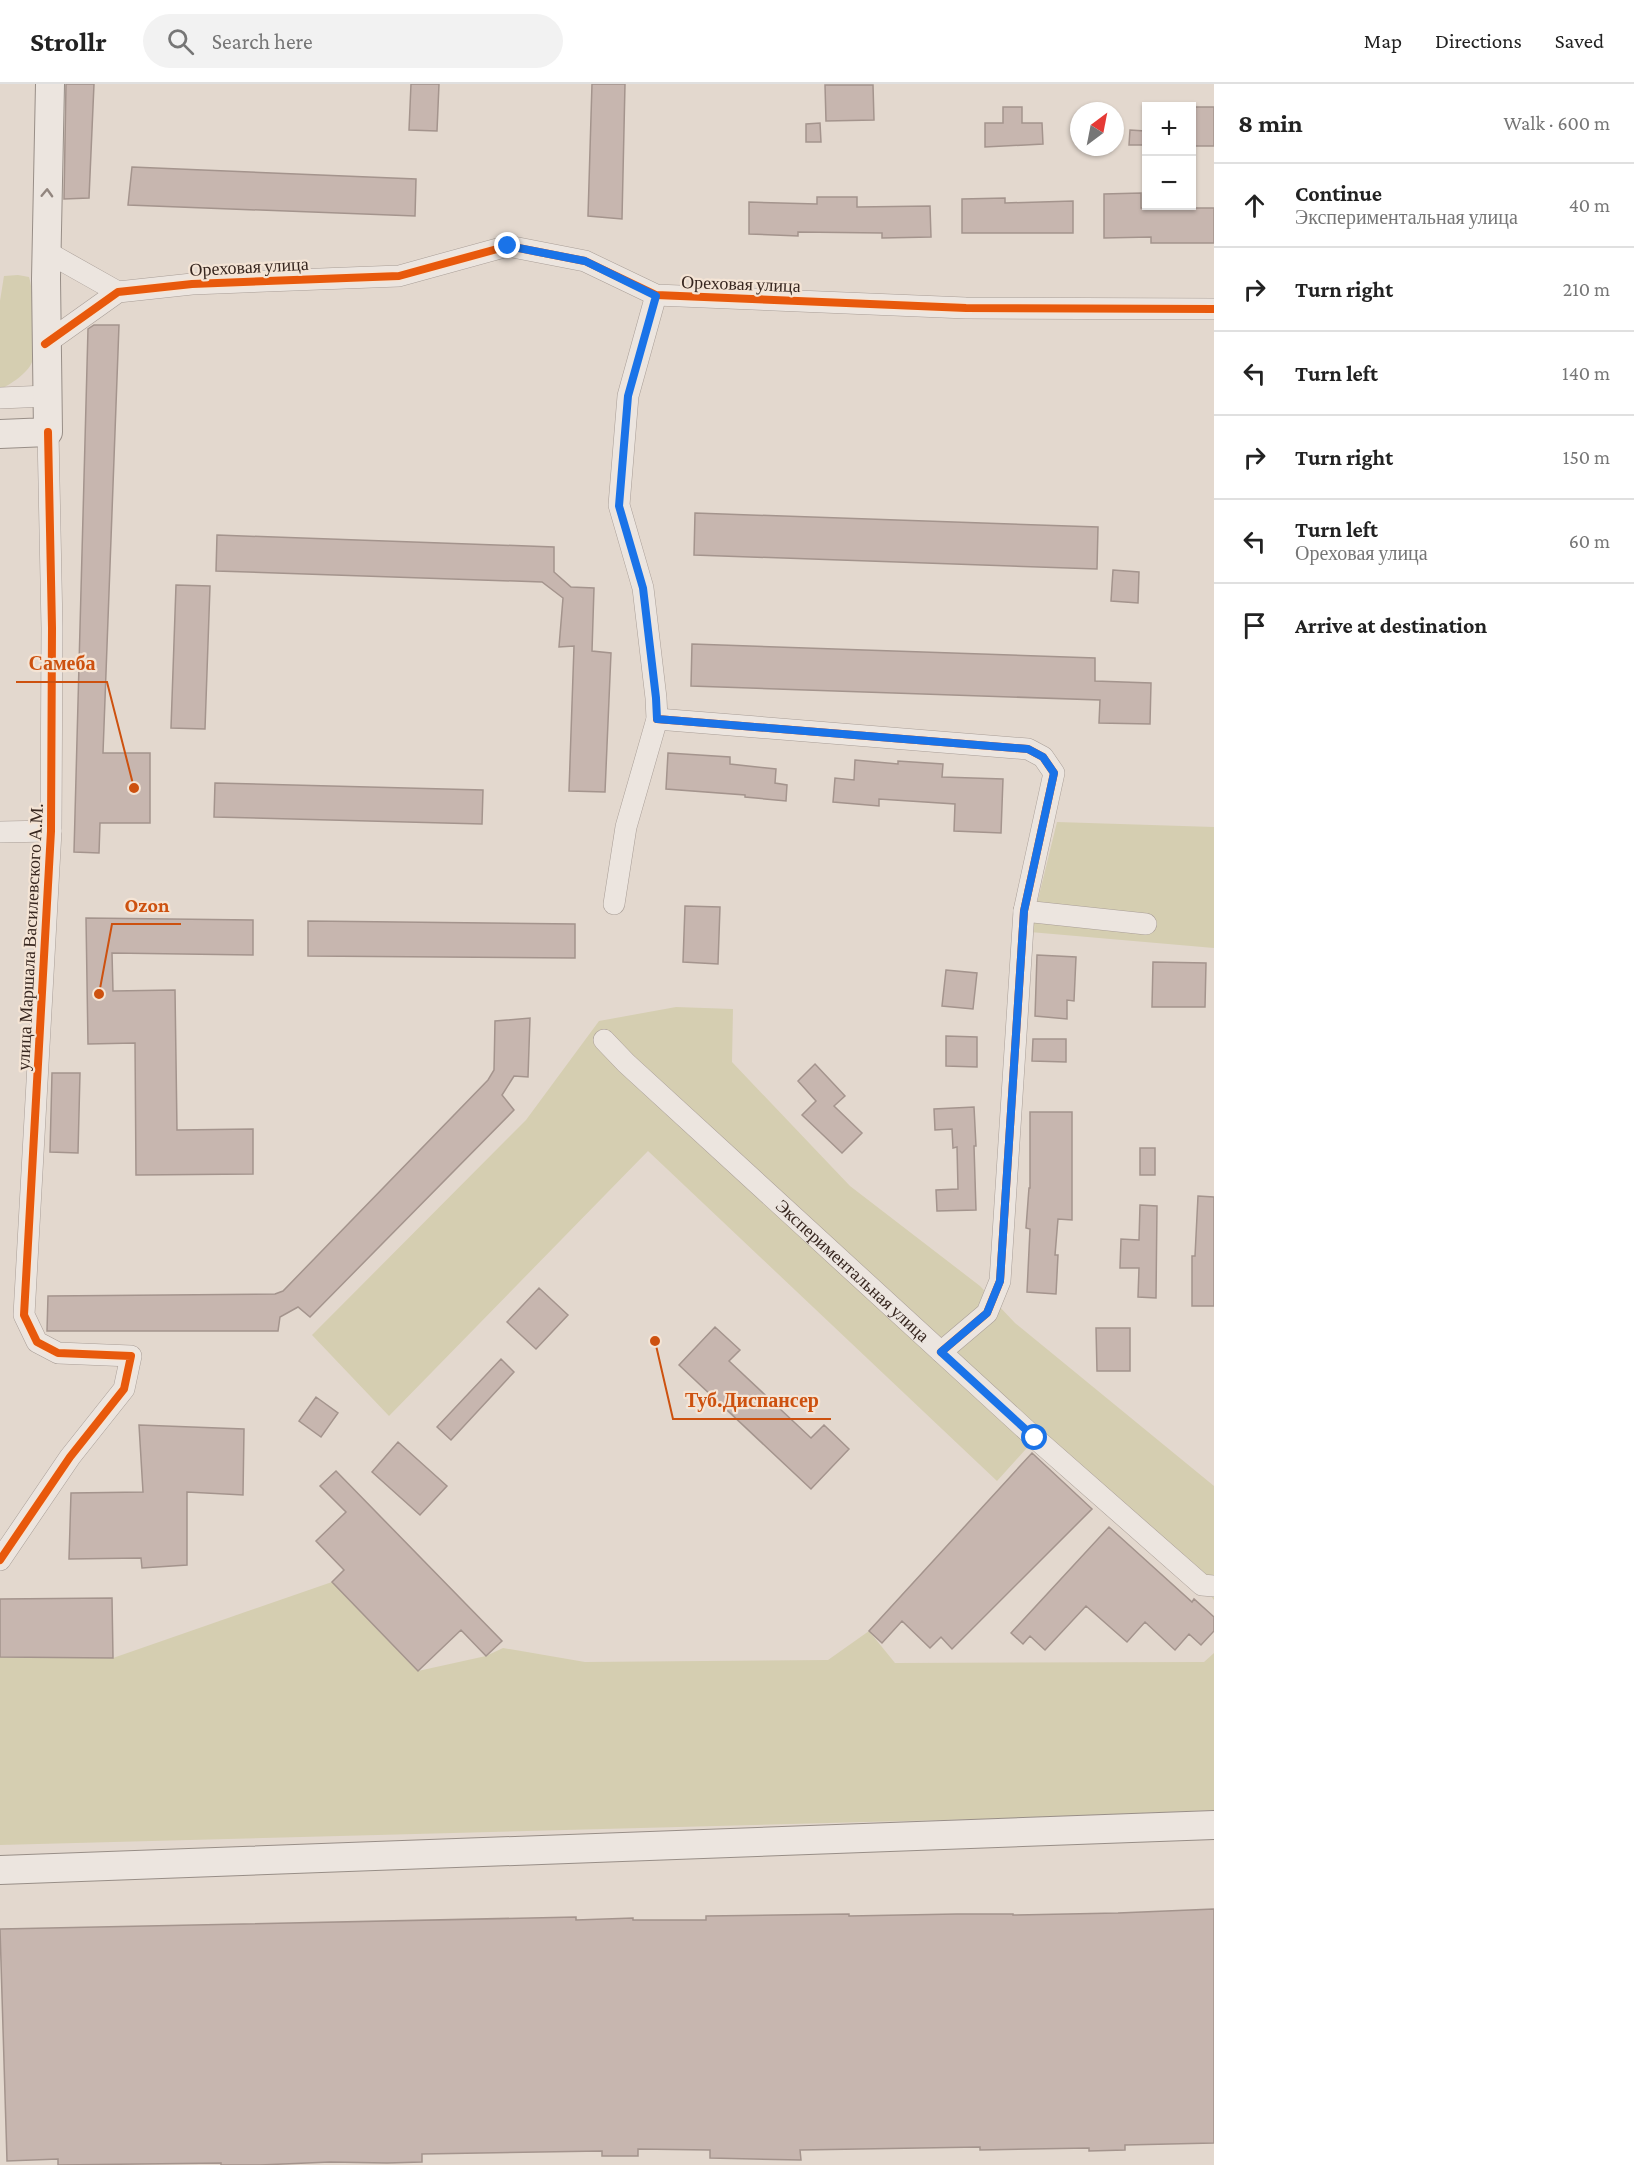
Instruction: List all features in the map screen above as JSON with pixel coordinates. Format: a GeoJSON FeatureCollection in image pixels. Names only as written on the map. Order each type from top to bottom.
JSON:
{"type":"FeatureCollection","features":[{"type":"Feature","properties":{"kind":"main road","name":"улица Маршала Василевского А.М."},"geometry":{"type":"LineString","coordinates":[[48,432],[45,344],[50,84]]}},
{"type":"Feature","properties":{"kind":"main road"},"geometry":{"type":"LineString","coordinates":[[0,434],[48,432]]}},
{"type":"Feature","properties":{"kind":"main road"},"geometry":{"type":"LineString","coordinates":[[0,1870],[1214,1825]]}},
{"type":"Feature","properties":{"kind":"street","name":"Ореховая улица"},"geometry":{"type":"LineString","coordinates":[[45,344],[118,292],[192,284],[399,276],[508,246],[585,261],[656,296],[966,308],[1214,309]]}},
{"type":"Feature","properties":{"kind":"street"},"geometry":{"type":"LineString","coordinates":[[46,252],[118,292]]}},
{"type":"Feature","properties":{"kind":"street"},"geometry":{"type":"LineString","coordinates":[[614,904],[626,826],[657,719],[643,588],[619,506],[628,396],[656,296]]}},
{"type":"Feature","properties":{"kind":"street"},"geometry":{"type":"LineString","coordinates":[[0,398],[47,396]]}},
{"type":"Feature","properties":{"kind":"street","name":"улица Маршала Василевского А.М."},"geometry":{"type":"LineString","coordinates":[[0,1560],[70,1457],[124,1389],[131,1356],[58,1353],[37,1342],[24,1316],[51,831],[52,628],[48,432]]}},
{"type":"Feature","properties":{"kind":"street"},"geometry":{"type":"LineString","coordinates":[[657,719],[1028,749],[1043,757],[1054,773],[1024,911],[1000,1281],[987,1313],[941,1352]]}},
{"type":"Feature","properties":{"kind":"street"},"geometry":{"type":"LineString","coordinates":[[0,832],[51,831]]}},
{"type":"Feature","properties":{"kind":"street"},"geometry":{"type":"LineString","coordinates":[[1024,911],[1146,924]]}},
{"type":"Feature","properties":{"kind":"street","name":"Экспериментальная улица"},"geometry":{"type":"LineString","coordinates":[[604,1040],[626,1063],[941,1352],[1202,1585],[1214,1586]]}},
{"type":"Feature","properties":{"kind":"shaded area"},"geometry":{"type":"Polygon","coordinates":[[[4,276],[29,277],[31,284],[34,355],[23,374],[0,389],[0,301],[4,276]]]}},
{"type":"Feature","properties":{"kind":"shaded area"},"geometry":{"type":"Polygon","coordinates":[[[1057,822],[1214,827],[1214,948],[1030,932],[1057,822]]]}},
{"type":"Feature","properties":{"kind":"shaded area"},"geometry":{"type":"Polygon","coordinates":[[[676,1007],[733,1009],[732,1062],[850,1186],[980,1286],[1015,1323],[1214,1486],[1214,1600],[1202,1585],[1035,1439],[997,1481],[648,1151],[389,1416],[312,1335],[526,1120],[599,1021],[676,1007]]]}},
{"type":"Feature","properties":{"kind":"shaded area"},"geometry":{"type":"Polygon","coordinates":[[[332,1582],[418,1671],[486,1656],[503,1648],[585,1662],[828,1660],[869,1631],[895,1663],[1204,1662],[1214,1653],[1214,1810],[1021,1818],[0,1845],[0,1657],[113,1658],[332,1582]]]}},
{"type":"Feature","properties":{"kind":"building"},"geometry":{"type":"Polygon","coordinates":[[[66,84],[94,84],[89,198],[64,199],[66,84]]]}},
{"type":"Feature","properties":{"kind":"building"},"geometry":{"type":"Polygon","coordinates":[[[411,84],[439,84],[437,131],[409,130],[411,84]]]}},
{"type":"Feature","properties":{"kind":"building"},"geometry":{"type":"Polygon","coordinates":[[[592,84],[625,84],[622,219],[588,216],[592,84]]]}},
{"type":"Feature","properties":{"kind":"building"},"geometry":{"type":"Polygon","coordinates":[[[825,85],[873,85],[874,120],[826,121],[825,85]]]}},
{"type":"Feature","properties":{"kind":"building"},"geometry":{"type":"Polygon","coordinates":[[[1003,107],[1022,107],[1022,123],[1042,123],[1043,144],[985,147],[985,123],[1003,123],[1003,107]]]}},
{"type":"Feature","properties":{"kind":"building"},"geometry":{"type":"Polygon","coordinates":[[[1196,107],[1214,107],[1214,146],[1196,146],[1196,107]]]}},
{"type":"Feature","properties":{"kind":"building"},"geometry":{"type":"Polygon","coordinates":[[[820,123],[821,142],[806,142],[806,124],[820,123]]]}},
{"type":"Feature","properties":{"kind":"building"},"geometry":{"type":"Polygon","coordinates":[[[1130,130],[1142,131],[1142,145],[1129,145],[1130,130]]]}},
{"type":"Feature","properties":{"kind":"building"},"geometry":{"type":"Polygon","coordinates":[[[132,167],[416,179],[415,216],[128,205],[132,167]]]}},
{"type":"Feature","properties":{"kind":"building"},"geometry":{"type":"Polygon","coordinates":[[[1141,193],[1142,210],[1214,208],[1214,243],[1151,243],[1151,237],[1104,238],[1104,194],[1141,193]]]}},
{"type":"Feature","properties":{"kind":"building"},"geometry":{"type":"Polygon","coordinates":[[[817,197],[857,197],[857,207],[930,206],[931,237],[882,238],[882,233],[798,232],[798,236],[749,234],[749,202],[817,204],[817,197]]]}},
{"type":"Feature","properties":{"kind":"building"},"geometry":{"type":"Polygon","coordinates":[[[1005,198],[1005,203],[1073,201],[1073,233],[962,233],[962,199],[1005,198]]]}},
{"type":"Feature","properties":{"kind":"building"},"geometry":{"type":"Polygon","coordinates":[[[94,325],[119,325],[103,753],[150,753],[150,823],[100,823],[99,853],[74,852],[88,329],[94,325]]]}},
{"type":"Feature","properties":{"kind":"building"},"geometry":{"type":"Polygon","coordinates":[[[695,513],[1098,527],[1097,569],[694,555],[695,513]]]}},
{"type":"Feature","properties":{"kind":"building"},"geometry":{"type":"Polygon","coordinates":[[[217,535],[554,547],[554,572],[571,587],[594,588],[592,651],[611,653],[605,792],[569,791],[574,646],[559,647],[563,598],[542,582],[216,571],[217,535]]]}},
{"type":"Feature","properties":{"kind":"building"},"geometry":{"type":"Polygon","coordinates":[[[1113,570],[1139,572],[1138,603],[1111,601],[1113,570]]]}},
{"type":"Feature","properties":{"kind":"building"},"geometry":{"type":"Polygon","coordinates":[[[176,585],[210,586],[205,729],[171,728],[176,585]]]}},
{"type":"Feature","properties":{"kind":"building"},"geometry":{"type":"Polygon","coordinates":[[[692,644],[1095,658],[1095,681],[1151,683],[1150,724],[1099,723],[1100,700],[691,686],[692,644]]]}},
{"type":"Feature","properties":{"kind":"building"},"geometry":{"type":"Polygon","coordinates":[[[668,753],[730,757],[730,764],[776,769],[775,783],[787,785],[786,801],[745,797],[745,795],[666,789],[668,753]]]}},
{"type":"Feature","properties":{"kind":"building"},"geometry":{"type":"Polygon","coordinates":[[[855,760],[898,764],[898,761],[943,764],[942,777],[1003,779],[1001,833],[954,831],[955,804],[879,799],[879,806],[833,802],[835,778],[854,780],[855,760]]]}},
{"type":"Feature","properties":{"kind":"building"},"geometry":{"type":"Polygon","coordinates":[[[215,783],[483,790],[482,824],[214,817],[215,783]]]}},
{"type":"Feature","properties":{"kind":"building"},"geometry":{"type":"Polygon","coordinates":[[[685,906],[720,907],[718,964],[683,962],[685,906]]]}},
{"type":"Feature","properties":{"kind":"building"},"geometry":{"type":"Polygon","coordinates":[[[86,918],[253,920],[253,955],[112,953],[113,991],[175,990],[177,1130],[253,1129],[253,1174],[136,1175],[135,1043],[88,1044],[86,918]]]}},
{"type":"Feature","properties":{"kind":"building"},"geometry":{"type":"Polygon","coordinates":[[[308,921],[575,924],[575,958],[308,956],[308,921]]]}},
{"type":"Feature","properties":{"kind":"building"},"geometry":{"type":"Polygon","coordinates":[[[1037,955],[1076,957],[1074,1001],[1067,1000],[1067,1019],[1035,1016],[1037,955]]]}},
{"type":"Feature","properties":{"kind":"building"},"geometry":{"type":"Polygon","coordinates":[[[1153,962],[1206,963],[1205,1007],[1152,1007],[1153,962]]]}},
{"type":"Feature","properties":{"kind":"building"},"geometry":{"type":"Polygon","coordinates":[[[946,970],[977,973],[973,1009],[942,1006],[946,970]]]}},
{"type":"Feature","properties":{"kind":"building"},"geometry":{"type":"Polygon","coordinates":[[[530,1018],[528,1077],[514,1076],[502,1095],[514,1110],[310,1317],[298,1307],[280,1317],[278,1331],[47,1331],[48,1296],[275,1294],[283,1291],[488,1080],[494,1070],[495,1021],[530,1018]]]}},
{"type":"Feature","properties":{"kind":"building"},"geometry":{"type":"Polygon","coordinates":[[[946,1036],[977,1037],[977,1067],[946,1066],[946,1036]]]}},
{"type":"Feature","properties":{"kind":"building"},"geometry":{"type":"Polygon","coordinates":[[[1033,1039],[1066,1039],[1066,1062],[1032,1061],[1033,1039]]]}},
{"type":"Feature","properties":{"kind":"building"},"geometry":{"type":"Polygon","coordinates":[[[815,1064],[845,1096],[834,1106],[862,1133],[842,1153],[802,1115],[816,1101],[798,1081],[815,1064]]]}},
{"type":"Feature","properties":{"kind":"building"},"geometry":{"type":"Polygon","coordinates":[[[52,1073],[80,1073],[78,1153],[50,1152],[52,1073]]]}},
{"type":"Feature","properties":{"kind":"building"},"geometry":{"type":"Polygon","coordinates":[[[974,1107],[976,1210],[937,1211],[936,1190],[958,1189],[957,1147],[953,1148],[952,1129],[935,1130],[934,1109],[974,1107]]]}},
{"type":"Feature","properties":{"kind":"building"},"geometry":{"type":"Polygon","coordinates":[[[1030,1112],[1072,1112],[1072,1220],[1058,1219],[1055,1255],[1058,1255],[1056,1294],[1027,1292],[1030,1229],[1026,1228],[1030,1188],[1030,1112]]]}},
{"type":"Feature","properties":{"kind":"building"},"geometry":{"type":"Polygon","coordinates":[[[1140,1148],[1155,1148],[1155,1175],[1140,1175],[1140,1148]]]}},
{"type":"Feature","properties":{"kind":"building"},"geometry":{"type":"Polygon","coordinates":[[[1198,1196],[1214,1197],[1214,1306],[1192,1306],[1192,1256],[1195,1256],[1198,1196]]]}},
{"type":"Feature","properties":{"kind":"building"},"geometry":{"type":"Polygon","coordinates":[[[1140,1205],[1157,1206],[1156,1298],[1138,1297],[1139,1268],[1120,1268],[1121,1239],[1139,1240],[1140,1205]]]}},
{"type":"Feature","properties":{"kind":"building"},"geometry":{"type":"Polygon","coordinates":[[[539,1288],[568,1315],[536,1349],[507,1322],[539,1288]]]}},
{"type":"Feature","properties":{"kind":"building"},"geometry":{"type":"Polygon","coordinates":[[[715,1327],[740,1350],[729,1361],[811,1438],[824,1425],[849,1449],[811,1489],[679,1365],[715,1327]]]}},
{"type":"Feature","properties":{"kind":"building"},"geometry":{"type":"Polygon","coordinates":[[[1096,1328],[1130,1328],[1130,1371],[1097,1371],[1096,1328]]]}},
{"type":"Feature","properties":{"kind":"building"},"geometry":{"type":"Polygon","coordinates":[[[501,1359],[514,1372],[451,1440],[437,1427],[501,1359]]]}},
{"type":"Feature","properties":{"kind":"building"},"geometry":{"type":"Polygon","coordinates":[[[316,1397],[338,1413],[321,1437],[299,1421],[316,1397]]]}},
{"type":"Feature","properties":{"kind":"building"},"geometry":{"type":"Polygon","coordinates":[[[139,1425],[244,1429],[243,1495],[187,1492],[187,1565],[142,1568],[141,1558],[69,1559],[71,1493],[143,1492],[139,1425]]]}},
{"type":"Feature","properties":{"kind":"building"},"geometry":{"type":"Polygon","coordinates":[[[398,1442],[447,1486],[420,1515],[372,1472],[398,1442]]]}},
{"type":"Feature","properties":{"kind":"building"},"geometry":{"type":"Polygon","coordinates":[[[1032,1453],[1092,1509],[952,1649],[941,1637],[930,1648],[902,1621],[882,1643],[869,1631],[1032,1453]]]}},
{"type":"Feature","properties":{"kind":"building"},"geometry":{"type":"Polygon","coordinates":[[[336,1471],[502,1641],[486,1656],[461,1630],[418,1671],[332,1582],[344,1570],[316,1541],[346,1512],[320,1486],[336,1471]]]}},
{"type":"Feature","properties":{"kind":"building"},"geometry":{"type":"Polygon","coordinates":[[[1109,1527],[1192,1602],[1194,1599],[1214,1617],[1214,1631],[1201,1645],[1189,1634],[1175,1650],[1145,1622],[1127,1642],[1086,1606],[1045,1650],[1030,1636],[1023,1644],[1011,1633],[1109,1527]]]}},
{"type":"Feature","properties":{"kind":"building"},"geometry":{"type":"Polygon","coordinates":[[[112,1598],[113,1658],[0,1657],[0,1599],[112,1598]]]}},
{"type":"Feature","properties":{"kind":"building"},"geometry":{"type":"Polygon","coordinates":[[[1214,1909],[1214,2143],[1125,2145],[1125,2150],[1089,2151],[1089,2148],[980,2150],[980,2147],[800,2150],[801,2160],[710,2158],[710,2150],[638,2149],[638,2156],[602,2156],[602,2151],[422,2154],[422,2162],[387,2163],[58,2165],[58,2159],[7,2161],[0,1929],[576,1917],[576,1920],[633,1918],[633,1920],[706,1920],[706,1916],[1013,1915],[1214,1909]]]}},
{"type":"Feature","properties":{"kind":"cycle path"},"geometry":{"type":"LineString","coordinates":[[45,344],[118,292],[192,284],[399,276],[508,246],[585,261],[656,295],[966,308],[1214,309]]}},
{"type":"Feature","properties":{"kind":"cycle path"},"geometry":{"type":"LineString","coordinates":[[0,1560],[70,1457],[124,1389],[131,1356],[58,1353],[37,1342],[24,1315],[51,831],[52,628],[48,432]]}},
{"type":"Feature","properties":{"kind":"cycle path"},"geometry":{"type":"LineString","coordinates":[[657,719],[1028,749],[1043,757],[1054,773],[1024,911],[1000,1281],[987,1313],[941,1352]]}},
{"type":"Feature","properties":{"kind":"place","name":"Самеба"},"geometry":{"type":"Point","coordinates":[134,788]}},
{"type":"Feature","properties":{"kind":"place","name":"Ozon"},"geometry":{"type":"Point","coordinates":[99,994]}},
{"type":"Feature","properties":{"kind":"place","name":"Туб.Диспансер"},"geometry":{"type":"Point","coordinates":[655,1341]}},
{"type":"Feature","properties":{"kind":"route"},"geometry":{"type":"LineString","coordinates":[[508,246],[585,261],[656,296],[628,396],[619,506],[643,588],[657,719],[1028,749],[1043,757],[1054,773],[1024,911],[1000,1281],[987,1313],[941,1352],[1035,1438]]}}]}
